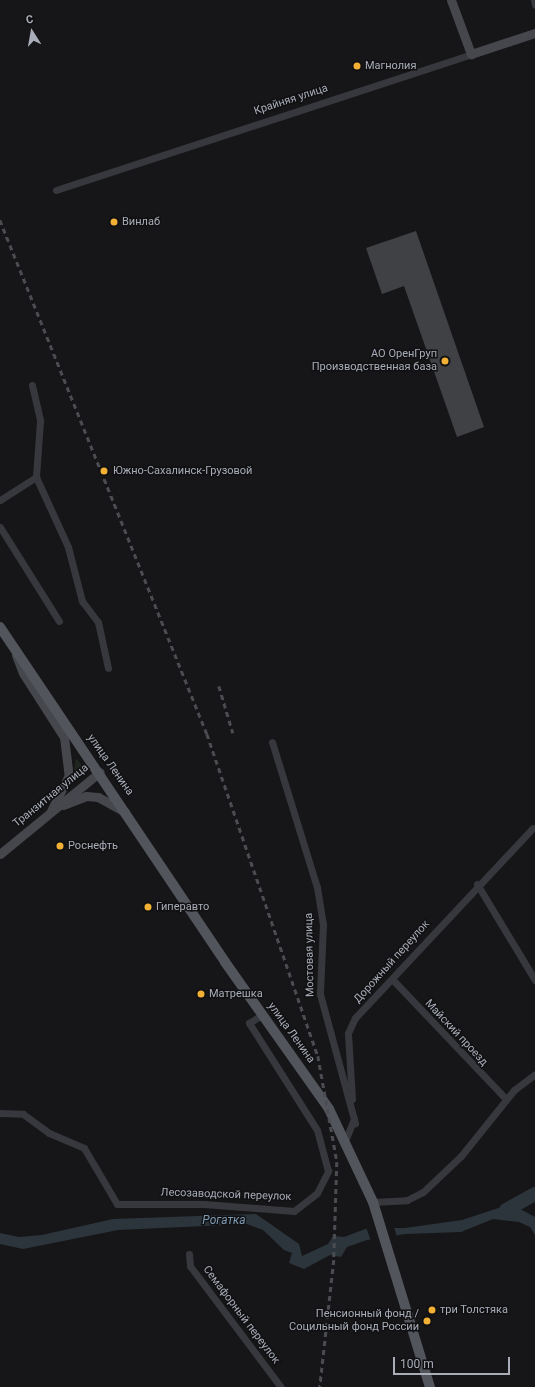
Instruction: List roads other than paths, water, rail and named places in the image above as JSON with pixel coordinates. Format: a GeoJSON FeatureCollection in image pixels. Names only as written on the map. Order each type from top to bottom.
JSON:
{"type":"FeatureCollection","features":[{"type":"Feature","properties":{"kind":"main road"},"geometry":{"type":"LineString","coordinates":[[452,0],[471,54]]}},
{"type":"Feature","properties":{"kind":"main road","name":"Крайняя улица"},"geometry":{"type":"LineString","coordinates":[[471,54],[535,33]]}},
{"type":"Feature","properties":{"kind":"main road","name":"улица Ленина"},"geometry":{"type":"LineString","coordinates":[[0,627],[129,814],[262,1014],[311,1080],[346,1141],[373,1202],[430,1387]]}},
{"type":"Feature","properties":{"kind":"main road"},"geometry":{"type":"LineString","coordinates":[[12,644],[23,673],[64,737],[69,775],[51,811]]}},
{"type":"Feature","properties":{"kind":"main road","name":"Транзитная улица"},"geometry":{"type":"LineString","coordinates":[[0,854],[100,772]]}},
{"type":"Feature","properties":{"kind":"main road"},"geometry":{"type":"LineString","coordinates":[[51,811],[86,796],[98,797],[129,814]]}},
{"type":"Feature","properties":{"kind":"street"},"geometry":{"type":"LineString","coordinates":[[534,0],[535,5]]}},
{"type":"Feature","properties":{"kind":"street","name":"Крайняя улица"},"geometry":{"type":"LineString","coordinates":[[56,190],[471,54]]}},
{"type":"Feature","properties":{"kind":"street"},"geometry":{"type":"LineString","coordinates":[[32,385],[40,421],[36,476],[68,547],[82,600],[98,622],[108,668]]}},
{"type":"Feature","properties":{"kind":"street"},"geometry":{"type":"LineString","coordinates":[[0,500],[36,476]]}},
{"type":"Feature","properties":{"kind":"street"},"geometry":{"type":"LineString","coordinates":[[0,527],[59,621]]}},
{"type":"Feature","properties":{"kind":"street","name":"Мостовая улица"},"geometry":{"type":"LineString","coordinates":[[272,742],[317,887],[323,924],[320,994],[355,1123]]}},
{"type":"Feature","properties":{"kind":"street","name":"Дорожный переулок"},"geometry":{"type":"LineString","coordinates":[[355,1123],[348,1034],[356,1018],[392,980],[477,884],[533,828]]}},
{"type":"Feature","properties":{"kind":"street"},"geometry":{"type":"LineString","coordinates":[[477,884],[535,980]]}},
{"type":"Feature","properties":{"kind":"street","name":"Майский проезд"},"geometry":{"type":"LineString","coordinates":[[392,980],[506,1099]]}},
{"type":"Feature","properties":{"kind":"street","name":"Лесозаводской переулок"},"geometry":{"type":"LineString","coordinates":[[0,1112],[22,1114],[48,1133],[84,1148],[117,1204],[204,1204],[294,1211],[317,1193],[328,1171],[317,1130],[249,1023],[262,1014]]}},
{"type":"Feature","properties":{"kind":"street"},"geometry":{"type":"LineString","coordinates":[[373,1202],[407,1200],[423,1192],[460,1156],[506,1099],[535,1074]]}},
{"type":"Feature","properties":{"kind":"street"},"geometry":{"type":"LineString","coordinates":[[346,1141],[355,1123]]}},
{"type":"Feature","properties":{"kind":"street","name":"Семафорный переулок"},"geometry":{"type":"LineString","coordinates":[[189,1254],[190,1266],[281,1387]]}},
{"type":"Feature","properties":{"kind":"water","name":"Рогатка"},"geometry":{"type":"Polygon","coordinates":[[[511,1204],[535,1217],[535,1235],[530,1227],[519,1222],[493,1219],[461,1232],[405,1234],[367,1240],[347,1247],[341,1257],[330,1255],[304,1269],[289,1263],[292,1253],[284,1250],[263,1230],[247,1224],[118,1230],[23,1249],[0,1244],[0,1233],[19,1237],[42,1235],[113,1219],[256,1214],[299,1244],[302,1256],[328,1244],[333,1236],[344,1237],[368,1228],[405,1228],[462,1220],[511,1204]]]}},
{"type":"Feature","properties":{"kind":"waterway"},"geometry":{"type":"LineString","coordinates":[[506,1210],[535,1194]]}},
{"type":"Feature","properties":{"kind":"railway"},"geometry":{"type":"LineString","coordinates":[[0,220],[207,734],[318,1056],[337,1162],[334,1260],[320,1387]]}},
{"type":"Feature","properties":{"kind":"railway"},"geometry":{"type":"LineString","coordinates":[[219,686],[233,733]]}},
{"type":"Feature","properties":{"kind":"place","name":"Магнолия"},"geometry":{"type":"Point","coordinates":[357,66]}},
{"type":"Feature","properties":{"kind":"place","name":"Винлаб"},"geometry":{"type":"Point","coordinates":[114,222]}},
{"type":"Feature","properties":{"kind":"place","name":"АО ОренГруп Производственная база"},"geometry":{"type":"Point","coordinates":[445,361]}},
{"type":"Feature","properties":{"kind":"place","name":"Южно-Сахалинск-Грузовой"},"geometry":{"type":"Point","coordinates":[104,471]}},
{"type":"Feature","properties":{"kind":"place","name":"Роснефть"},"geometry":{"type":"Point","coordinates":[60,846]}},
{"type":"Feature","properties":{"kind":"place","name":"Гиперавто"},"geometry":{"type":"Point","coordinates":[148,907]}},
{"type":"Feature","properties":{"kind":"place","name":"Матрешка"},"geometry":{"type":"Point","coordinates":[201,994]}},
{"type":"Feature","properties":{"kind":"place","name":"три Толстяка"},"geometry":{"type":"Point","coordinates":[432,1310]}},
{"type":"Feature","properties":{"kind":"place","name":"Пенсионный фонд / Социльный фонд России"},"geometry":{"type":"Point","coordinates":[427,1321]}}]}
